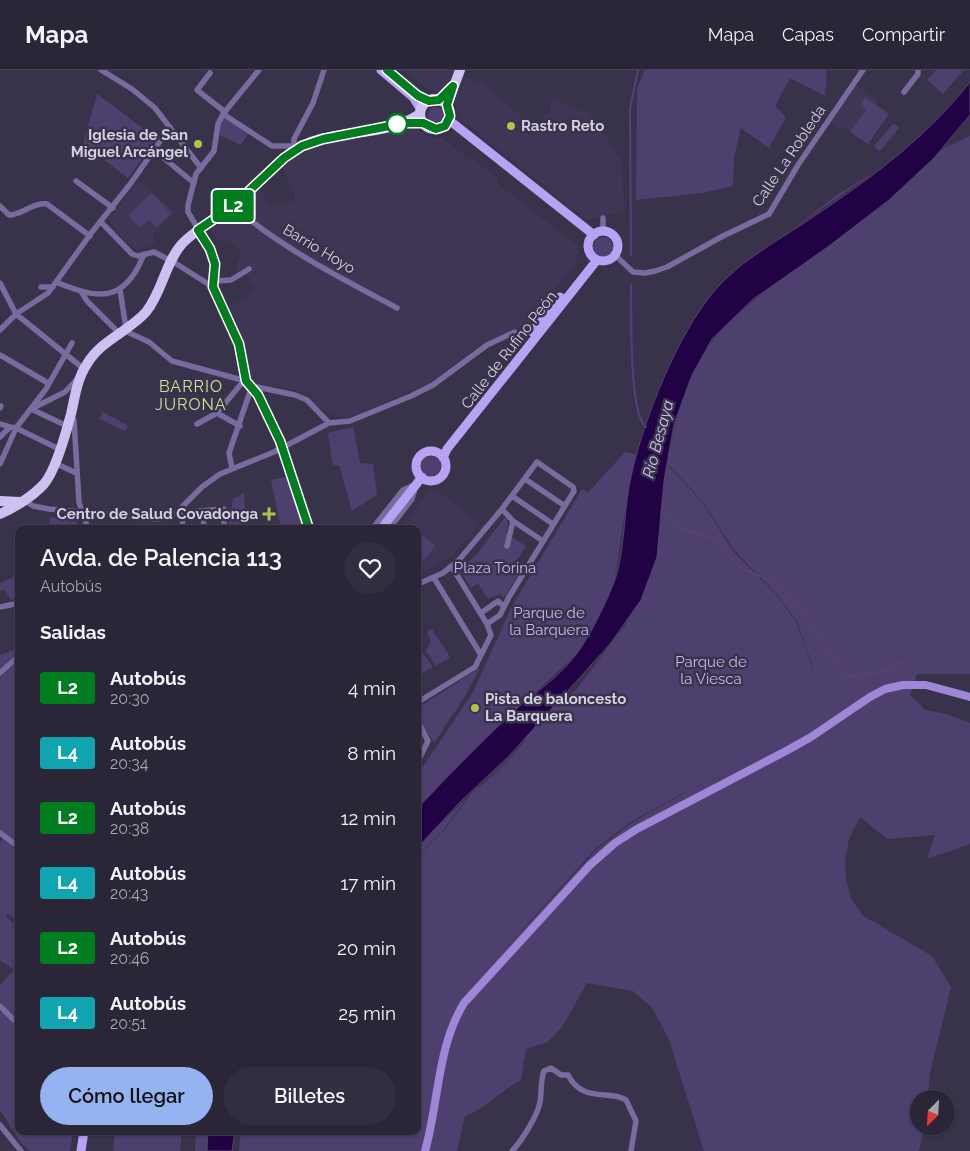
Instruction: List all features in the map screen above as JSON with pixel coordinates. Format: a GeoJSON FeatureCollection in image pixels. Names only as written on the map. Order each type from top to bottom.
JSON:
{"type":"FeatureCollection","features":[{"type":"Feature","properties":{"kind":"highway"},"geometry":{"type":"LineString","coordinates":[[0,514],[22,501],[43,485],[55,463],[82,372],[95,352],[139,319],[151,304],[181,246],[198,230],[233,206],[293,148],[323,139],[405,123],[421,116],[453,86],[460,70]]}},
{"type":"Feature","properties":{"kind":"highway"},"geometry":{"type":"LineString","coordinates":[[421,116],[431,129],[447,123],[450,112],[438,102]]}},
{"type":"Feature","properties":{"kind":"highway"},"geometry":{"type":"LineString","coordinates":[[0,501],[22,501]]}},
{"type":"Feature","properties":{"kind":"main road"},"geometry":{"type":"LineString","coordinates":[[381,70],[413,98],[421,116]]}},
{"type":"Feature","properties":{"kind":"main road"},"geometry":{"type":"LineString","coordinates":[[387,70],[416,94],[438,102]]}},
{"type":"Feature","properties":{"kind":"main road"},"geometry":{"type":"LineString","coordinates":[[447,123],[592,238]]}},
{"type":"Feature","properties":{"kind":"main road"},"geometry":{"type":"LineString","coordinates":[[603,232],[611,234],[617,240],[618,247],[615,255],[608,260],[595,258],[589,247],[592,238],[603,232]]}},
{"type":"Feature","properties":{"kind":"main road","name":"Calle de Rufino Peón"},"geometry":{"type":"LineString","coordinates":[[440,455],[447,449],[595,258]]}},
{"type":"Feature","properties":{"kind":"main road"},"geometry":{"type":"LineString","coordinates":[[425,452],[440,455],[445,469],[441,477],[433,480],[419,480],[416,469],[418,459],[425,452]]}},
{"type":"Feature","properties":{"kind":"main road"},"geometry":{"type":"LineString","coordinates":[[384,525],[419,480]]}},
{"type":"Feature","properties":{"kind":"main road"},"geometry":{"type":"LineString","coordinates":[[81,1151],[83,1135]]}},
{"type":"Feature","properties":{"kind":"main road"},"geometry":{"type":"LineString","coordinates":[[86,1151],[88,1135]]}},
{"type":"Feature","properties":{"kind":"street"},"geometry":{"type":"LineString","coordinates":[[101,70],[138,93],[158,111],[200,168]]}},
{"type":"Feature","properties":{"kind":"street"},"geometry":{"type":"LineString","coordinates":[[246,381],[239,344],[214,284],[215,264],[210,249],[187,211],[200,168],[214,152],[218,124],[224,113],[259,70]]}},
{"type":"Feature","properties":{"kind":"street"},"geometry":{"type":"LineString","coordinates":[[210,73],[198,90],[224,113],[272,146],[293,148],[315,97],[324,70]]}},
{"type":"Feature","properties":{"kind":"street"},"geometry":{"type":"LineString","coordinates":[[853,70],[861,73]]}},
{"type":"Feature","properties":{"kind":"street"},"geometry":{"type":"LineString","coordinates":[[904,92],[918,74],[918,70]]}},
{"type":"Feature","properties":{"kind":"street","name":"Calle La Robleda"},"geometry":{"type":"LineString","coordinates":[[615,255],[633,272],[645,274],[655,271],[769,214],[798,165],[861,73]]}},
{"type":"Feature","properties":{"kind":"street"},"geometry":{"type":"LineString","coordinates":[[0,330],[14,311],[44,297],[55,285],[90,236],[113,208],[170,127]]}},
{"type":"Feature","properties":{"kind":"street"},"geometry":{"type":"LineString","coordinates":[[154,150],[194,183]]}},
{"type":"Feature","properties":{"kind":"street"},"geometry":{"type":"LineString","coordinates":[[76,181],[113,208]]}},
{"type":"Feature","properties":{"kind":"street"},"geometry":{"type":"LineString","coordinates":[[0,206],[9,215],[44,204],[55,208],[90,236]]}},
{"type":"Feature","properties":{"kind":"street","name":"Barrio Hoyo"},"geometry":{"type":"LineString","coordinates":[[233,206],[244,217],[322,266],[397,308]]}},
{"type":"Feature","properties":{"kind":"street"},"geometry":{"type":"LineString","coordinates":[[603,218],[603,232]]}},
{"type":"Feature","properties":{"kind":"street"},"geometry":{"type":"LineString","coordinates":[[101,222],[132,254],[138,256],[154,252],[214,284],[231,280],[248,269]]}},
{"type":"Feature","properties":{"kind":"street"},"geometry":{"type":"LineString","coordinates":[[41,287],[55,285],[82,293],[107,294],[120,290],[134,276],[144,254]]}},
{"type":"Feature","properties":{"kind":"street"},"geometry":{"type":"LineString","coordinates":[[0,283],[14,311],[66,354],[82,372],[65,392],[40,401],[0,437]]}},
{"type":"Feature","properties":{"kind":"street"},"geometry":{"type":"LineString","coordinates":[[120,290],[123,330]]}},
{"type":"Feature","properties":{"kind":"street"},"geometry":{"type":"LineString","coordinates":[[82,293],[87,301],[123,330],[149,342],[172,361],[246,381],[252,386],[282,448],[308,525]]}},
{"type":"Feature","properties":{"kind":"street"},"geometry":{"type":"LineString","coordinates":[[179,513],[202,487],[220,474],[282,448],[329,423],[350,421],[368,415],[433,385],[487,345],[515,332]]}},
{"type":"Feature","properties":{"kind":"street"},"geometry":{"type":"LineString","coordinates":[[40,401],[48,383],[72,343]]}},
{"type":"Feature","properties":{"kind":"street"},"geometry":{"type":"LineString","coordinates":[[0,355],[48,383]]}},
{"type":"Feature","properties":{"kind":"street"},"geometry":{"type":"LineString","coordinates":[[197,424],[217,413],[241,384],[246,381]]}},
{"type":"Feature","properties":{"kind":"street"},"geometry":{"type":"LineString","coordinates":[[252,386],[295,395],[308,400],[329,423]]}},
{"type":"Feature","properties":{"kind":"street"},"geometry":{"type":"LineString","coordinates":[[232,468],[229,453],[240,426],[252,386]]}},
{"type":"Feature","properties":{"kind":"street"},"geometry":{"type":"LineString","coordinates":[[31,409],[68,421],[74,420],[76,473],[82,513],[86,525]]}},
{"type":"Feature","properties":{"kind":"street"},"geometry":{"type":"LineString","coordinates":[[217,413],[240,426]]}},
{"type":"Feature","properties":{"kind":"street"},"geometry":{"type":"LineString","coordinates":[[0,424],[13,427],[59,449]]}},
{"type":"Feature","properties":{"kind":"street"},"geometry":{"type":"LineString","coordinates":[[0,464],[13,427]]}},
{"type":"Feature","properties":{"kind":"street"},"geometry":{"type":"LineString","coordinates":[[421,583],[434,578],[452,567],[502,509],[537,462],[573,487],[574,491],[500,615],[487,624]]}},
{"type":"Feature","properties":{"kind":"street"},"geometry":{"type":"LineString","coordinates":[[55,463],[76,473]]}},
{"type":"Feature","properties":{"kind":"street"},"geometry":{"type":"LineString","coordinates":[[525,479],[565,506]]}},
{"type":"Feature","properties":{"kind":"street"},"geometry":{"type":"LineString","coordinates":[[375,525],[403,490],[419,480]]}},
{"type":"Feature","properties":{"kind":"street"},"geometry":{"type":"LineString","coordinates":[[392,525],[412,499],[419,480]]}},
{"type":"Feature","properties":{"kind":"street"},"geometry":{"type":"LineString","coordinates":[[512,496],[554,524]]}},
{"type":"Feature","properties":{"kind":"street"},"geometry":{"type":"LineString","coordinates":[[22,501],[44,508],[157,519],[179,513],[224,509],[224,525]]}},
{"type":"Feature","properties":{"kind":"street"},"geometry":{"type":"LineString","coordinates":[[502,509],[513,521],[543,541]]}},
{"type":"Feature","properties":{"kind":"street"},"geometry":{"type":"LineString","coordinates":[[203,511],[204,525]]}},
{"type":"Feature","properties":{"kind":"street"},"geometry":{"type":"LineString","coordinates":[[179,513],[182,525]]}},
{"type":"Feature","properties":{"kind":"street"},"geometry":{"type":"LineString","coordinates":[[506,546],[513,521]]}},
{"type":"Feature","properties":{"kind":"street"},"geometry":{"type":"LineString","coordinates":[[421,700],[475,666],[491,636],[481,613],[452,567]]}},
{"type":"Feature","properties":{"kind":"street"},"geometry":{"type":"LineString","coordinates":[[434,578],[481,655]]}},
{"type":"Feature","properties":{"kind":"street"},"geometry":{"type":"LineString","coordinates":[[481,613],[498,601],[504,606]]}},
{"type":"Feature","properties":{"kind":"street"},"geometry":{"type":"LineString","coordinates":[[0,608],[15,604]]}},
{"type":"Feature","properties":{"kind":"street"},"geometry":{"type":"LineString","coordinates":[[0,673],[15,660]]}},
{"type":"Feature","properties":{"kind":"street"},"geometry":{"type":"LineString","coordinates":[[425,1151],[449,1036],[464,1003],[558,898],[604,852],[625,836],[667,811],[811,737],[880,692],[903,685],[920,684],[970,697]]}},
{"type":"Feature","properties":{"kind":"street"},"geometry":{"type":"LineString","coordinates":[[421,728],[428,741],[421,755]]}},
{"type":"Feature","properties":{"kind":"street"},"geometry":{"type":"LineString","coordinates":[[0,833],[15,844]]}},
{"type":"Feature","properties":{"kind":"street"},"geometry":{"type":"LineString","coordinates":[[0,1006],[15,1021]]}},
{"type":"Feature","properties":{"kind":"street"},"geometry":{"type":"LineString","coordinates":[[512,1151],[536,1113],[540,1101],[541,1078],[544,1071],[551,1068],[561,1075],[568,1075],[574,1085],[581,1089],[626,1100],[636,1121],[631,1151]]}},
{"type":"Feature","properties":{"kind":"street"},"geometry":{"type":"LineString","coordinates":[[0,1125],[21,1151]]}},
{"type":"Feature","properties":{"kind":"street"},"geometry":{"type":"LineString","coordinates":[[0,1137],[6,1133]]}},
{"type":"Feature","properties":{"kind":"shaded area"},"geometry":{"type":"Polygon","coordinates":[[[405,70],[454,70],[445,89],[437,92],[427,88],[405,70]]]}},
{"type":"Feature","properties":{"kind":"shaded area","name":"Rastro Reto"},"geometry":{"type":"Polygon","coordinates":[[[463,76],[478,86],[481,82],[535,128],[548,112],[551,99],[591,113],[621,161],[625,211],[587,220],[459,118],[454,98],[463,84],[463,76]]]}},
{"type":"Feature","properties":{"kind":"shaded area"},"geometry":{"type":"Polygon","coordinates":[[[855,84],[878,100],[876,105],[889,114],[868,144],[843,127],[841,130],[830,123],[855,84]]]}},
{"type":"Feature","properties":{"kind":"shaded area"},"geometry":{"type":"Polygon","coordinates":[[[408,127],[431,138],[442,138],[469,159],[471,157],[500,180],[498,184],[577,245],[579,252],[574,265],[528,323],[480,345],[431,383],[350,417],[343,417],[325,411],[319,407],[310,393],[256,383],[250,377],[245,346],[226,307],[253,293],[254,288],[246,275],[239,279],[236,275],[237,261],[242,254],[230,241],[225,245],[208,229],[244,204],[260,189],[271,206],[277,202],[279,205],[296,200],[282,167],[306,149],[408,127]]]}},
{"type":"Feature","properties":{"kind":"shaded area"},"geometry":{"type":"Polygon","coordinates":[[[140,181],[174,212],[153,236],[156,240],[153,245],[137,251],[128,244],[108,219],[140,181]]]}},
{"type":"Feature","properties":{"kind":"shaded area"},"geometry":{"type":"Polygon","coordinates":[[[436,489],[480,524],[453,555],[421,573],[421,525],[403,525],[430,490],[436,489]]]}},
{"type":"Feature","properties":{"kind":"green space"},"geometry":{"type":"Polygon","coordinates":[[[645,70],[827,70],[825,96],[790,78],[775,106],[786,117],[769,148],[741,128],[734,157],[733,186],[702,193],[636,200],[637,88],[645,70]]]}},
{"type":"Feature","properties":{"kind":"green space"},"geometry":{"type":"Polygon","coordinates":[[[936,70],[964,70],[943,94],[927,80],[936,70]]]}},
{"type":"Feature","properties":{"kind":"green space"},"geometry":{"type":"Polygon","coordinates":[[[97,94],[157,139],[128,178],[83,144],[97,94]]]}},
{"type":"Feature","properties":{"kind":"green space"},"geometry":{"type":"Polygon","coordinates":[[[865,97],[889,114],[868,144],[850,132],[866,110],[860,105],[865,97]]]}},
{"type":"Feature","properties":{"kind":"green space"},"geometry":{"type":"Polygon","coordinates":[[[436,107],[442,109],[444,115],[442,121],[436,123],[430,121],[428,115],[430,109],[436,107]]]}},
{"type":"Feature","properties":{"kind":"green space"},"geometry":{"type":"Polygon","coordinates":[[[225,118],[249,132],[241,145],[219,135],[221,122],[225,118]]]}},
{"type":"Feature","properties":{"kind":"green space"},"geometry":{"type":"Polygon","coordinates":[[[894,123],[899,128],[880,151],[874,146],[894,123]]]}},
{"type":"Feature","properties":{"kind":"green space","name":"Parque de la Viesca"},"geometry":{"type":"Polygon","coordinates":[[[970,136],[970,674],[917,674],[910,695],[925,710],[947,714],[970,723],[970,844],[927,859],[935,835],[887,839],[860,817],[849,839],[845,862],[846,879],[851,898],[862,915],[932,956],[951,987],[930,1073],[929,1090],[910,1090],[910,1135],[922,1135],[919,1151],[704,1151],[668,1037],[652,1008],[633,991],[587,983],[562,1027],[548,1042],[526,1049],[521,1080],[465,1116],[457,1151],[239,1151],[241,1135],[421,1135],[421,853],[446,828],[472,793],[500,770],[521,746],[538,718],[576,690],[626,624],[636,594],[661,458],[701,501],[734,552],[773,591],[796,621],[830,715],[797,621],[773,590],[735,551],[702,501],[667,463],[677,416],[689,382],[708,346],[728,323],[759,296],[881,207],[944,148],[970,136]],[[788,743],[689,790],[632,821],[596,848],[486,970],[597,849],[633,822],[690,790],[788,743]]]}},
{"type":"Feature","properties":{"kind":"green space"},"geometry":{"type":"Polygon","coordinates":[[[875,172],[791,230],[837,195],[875,172]]]}},
{"type":"Feature","properties":{"kind":"green space"},"geometry":{"type":"Polygon","coordinates":[[[152,193],[171,214],[156,227],[149,219],[140,228],[128,215],[152,193]]]}},
{"type":"Feature","properties":{"kind":"green space"},"geometry":{"type":"Polygon","coordinates":[[[603,237],[610,240],[613,247],[610,254],[603,257],[596,254],[593,247],[596,240],[603,237]]]}},
{"type":"Feature","properties":{"kind":"green space"},"geometry":{"type":"Polygon","coordinates":[[[103,412],[128,426],[125,431],[99,419],[103,412]]]}},
{"type":"Feature","properties":{"kind":"green space"},"geometry":{"type":"Polygon","coordinates":[[[353,427],[360,463],[373,464],[377,495],[352,511],[339,465],[333,466],[328,433],[353,427]]]}},
{"type":"Feature","properties":{"kind":"green space","name":"Parque de la Barquera"},"geometry":{"type":"Polygon","coordinates":[[[625,452],[637,455],[629,486],[614,584],[601,612],[578,653],[474,749],[421,805],[421,770],[473,692],[513,604],[582,489],[588,493],[625,452]]]}},
{"type":"Feature","properties":{"kind":"green space"},"geometry":{"type":"Polygon","coordinates":[[[427,456],[435,456],[441,462],[441,470],[435,476],[427,476],[421,470],[421,462],[427,456]]]}},
{"type":"Feature","properties":{"kind":"green space"},"geometry":{"type":"Polygon","coordinates":[[[286,477],[304,525],[280,525],[271,480],[286,477]]]}},
{"type":"Feature","properties":{"kind":"green space"},"geometry":{"type":"Polygon","coordinates":[[[244,493],[246,525],[229,525],[233,499],[244,493]]]}},
{"type":"Feature","properties":{"kind":"green space","name":"Plaza Torina"},"geometry":{"type":"Polygon","coordinates":[[[506,516],[508,523],[506,533],[526,546],[516,562],[523,567],[504,598],[500,594],[488,599],[478,583],[471,588],[460,570],[475,556],[506,516]]]}},
{"type":"Feature","properties":{"kind":"green space"},"geometry":{"type":"Polygon","coordinates":[[[50,517],[74,518],[79,525],[76,524],[49,525],[50,517]]]}},
{"type":"Feature","properties":{"kind":"green space"},"geometry":{"type":"Polygon","coordinates":[[[421,534],[435,546],[424,560],[421,557],[421,534]]]}},
{"type":"Feature","properties":{"kind":"green space"},"geometry":{"type":"Polygon","coordinates":[[[15,576],[15,599],[11,600],[5,590],[0,591],[1,583],[15,576]]]}},
{"type":"Feature","properties":{"kind":"green space"},"geometry":{"type":"Polygon","coordinates":[[[432,629],[450,657],[436,666],[426,651],[431,641],[427,632],[432,629]]]}},
{"type":"Feature","properties":{"kind":"green space"},"geometry":{"type":"Polygon","coordinates":[[[15,649],[15,657],[0,670],[0,655],[15,649]]]}},
{"type":"Feature","properties":{"kind":"green space"},"geometry":{"type":"Polygon","coordinates":[[[421,653],[423,653],[433,667],[421,674],[421,653]]]}},
{"type":"Feature","properties":{"kind":"green space"},"geometry":{"type":"Polygon","coordinates":[[[15,664],[15,842],[0,831],[0,677],[15,664]]]}},
{"type":"Feature","properties":{"kind":"green space"},"geometry":{"type":"Polygon","coordinates":[[[480,668],[464,698],[434,743],[421,721],[421,706],[480,668]]]}},
{"type":"Feature","properties":{"kind":"green space"},"geometry":{"type":"Polygon","coordinates":[[[523,742],[500,769],[485,781],[511,756],[523,742]]]}},
{"type":"Feature","properties":{"kind":"green space"},"geometry":{"type":"Polygon","coordinates":[[[467,798],[445,828],[421,852],[421,844],[467,798]]]}},
{"type":"Feature","properties":{"kind":"green space"},"geometry":{"type":"Polygon","coordinates":[[[3,837],[15,846],[15,920],[8,914],[6,917],[15,924],[15,1017],[0,1002],[0,985],[14,970],[0,960],[0,844],[3,837]]]}},
{"type":"Feature","properties":{"kind":"green space"},"geometry":{"type":"Polygon","coordinates":[[[0,1012],[4,1012],[15,1024],[15,1134],[0,1110],[0,1012]]]}},
{"type":"Feature","properties":{"kind":"green space"},"geometry":{"type":"Polygon","coordinates":[[[16,1135],[72,1135],[70,1151],[31,1151],[21,1143],[16,1135]]]}},
{"type":"Feature","properties":{"kind":"green space"},"geometry":{"type":"Polygon","coordinates":[[[115,1135],[182,1135],[180,1151],[113,1151],[115,1135]]]}},
{"type":"Feature","properties":{"kind":"green space"},"geometry":{"type":"Polygon","coordinates":[[[196,1135],[208,1135],[207,1151],[195,1151],[196,1135]]]}},
{"type":"Feature","properties":{"kind":"water","name":"Río Besaya"},"geometry":{"type":"Polygon","coordinates":[[[970,82],[970,115],[934,158],[889,200],[829,246],[752,300],[712,339],[692,375],[674,424],[664,481],[657,557],[641,600],[610,644],[509,756],[461,801],[421,844],[421,805],[515,710],[572,660],[597,619],[617,575],[622,550],[629,487],[640,441],[669,366],[705,303],[716,289],[742,265],[837,201],[879,170],[918,138],[954,102],[970,82]]]}},
{"type":"Feature","properties":{"kind":"water"},"geometry":{"type":"Polygon","coordinates":[[[208,1135],[234,1135],[232,1151],[207,1151],[208,1135]]]}},
{"type":"Feature","properties":{"kind":"waterway"},"geometry":{"type":"LineString","coordinates":[[631,255],[630,108],[638,70]]}},
{"type":"Feature","properties":{"kind":"waterway","name":"Río Besaya"},"geometry":{"type":"LineString","coordinates":[[631,285],[631,338],[636,402],[640,417],[646,427]]}},
{"type":"Feature","properties":{"kind":"waterway"},"geometry":{"type":"LineString","coordinates":[[661,512],[681,529],[712,538],[741,568],[775,582],[801,606],[844,677],[876,673],[906,661]]}},
{"type":"Feature","properties":{"kind":"bus line","name":"L2"},"geometry":{"type":"LineString","coordinates":[[308,525],[280,441],[258,395],[246,381],[239,344],[213,287],[216,273],[215,264],[210,249],[198,230],[243,198],[284,158],[302,146],[323,139],[405,123],[423,123],[431,129],[445,126],[450,116],[447,105],[453,86],[439,100],[429,101],[418,96],[387,70]]}},
{"type":"Feature","properties":{"kind":"place","name":"Rastro Reto"},"geometry":{"type":"Point","coordinates":[511,126]}},
{"type":"Feature","properties":{"kind":"place","name":"Iglesia de San Miguel Arcángel"},"geometry":{"type":"Point","coordinates":[198,144]}},
{"type":"Feature","properties":{"kind":"place","name":"Centro de Salud Covadonga"},"geometry":{"type":"Point","coordinates":[269,514]}},
{"type":"Feature","properties":{"kind":"place","name":"Pista de baloncesto La Barquera"},"geometry":{"type":"Point","coordinates":[475,708]}},
{"type":"Feature","properties":{"kind":"district","name":"BARRIO JURONA"},"geometry":{"type":"Point","coordinates":[191,395]}}]}
